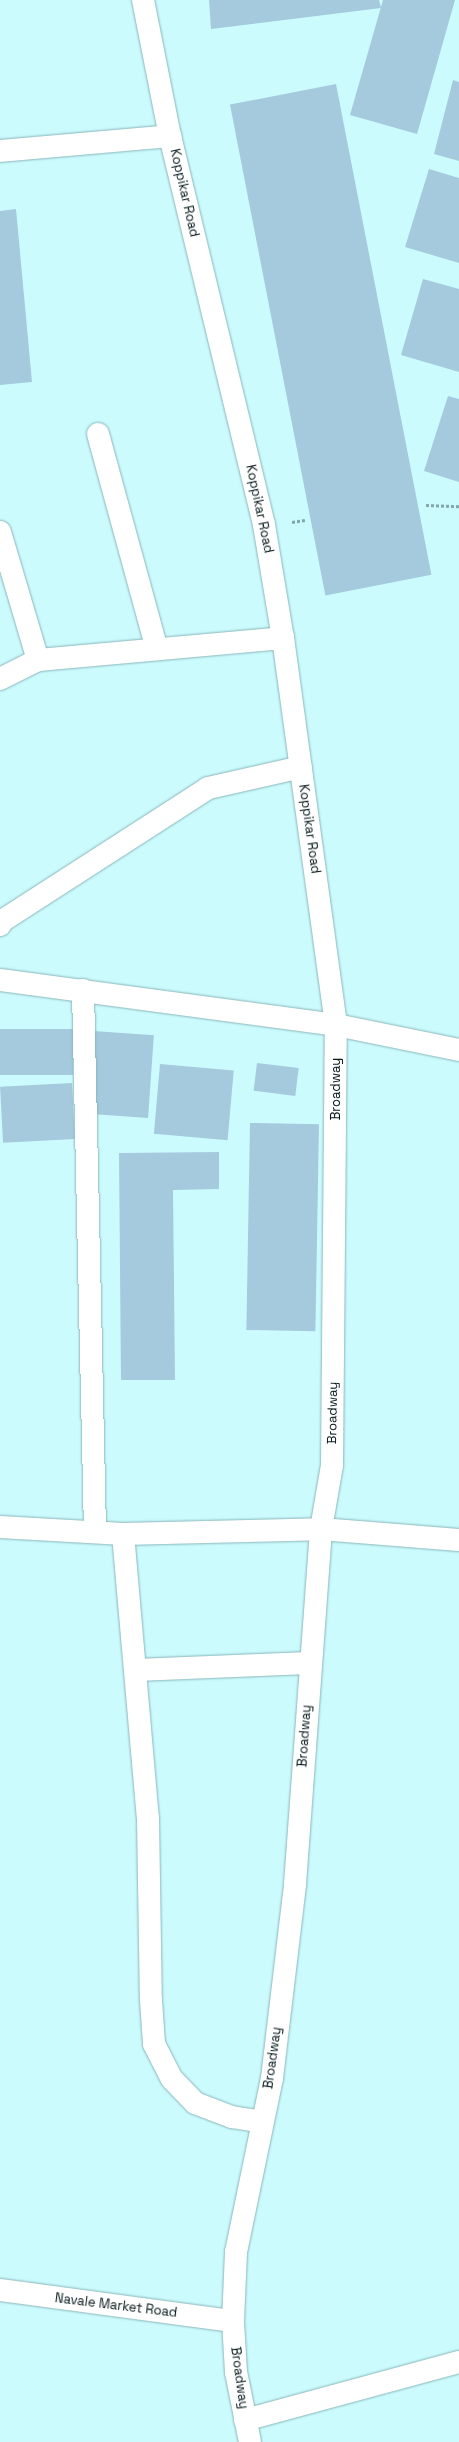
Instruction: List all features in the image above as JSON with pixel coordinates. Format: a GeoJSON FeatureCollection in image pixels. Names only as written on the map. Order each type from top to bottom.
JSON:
{"type":"FeatureCollection","features":[{"type":"Feature","properties":{"kind":"street","name":"Koppikar Road"},"geometry":{"type":"LineString","coordinates":[[143,0],[170,136],[264,525],[283,638],[336,1025]]}},
{"type":"Feature","properties":{"kind":"street"},"geometry":{"type":"LineString","coordinates":[[0,151],[170,136]]}},
{"type":"Feature","properties":{"kind":"street"},"geometry":{"type":"LineString","coordinates":[[98,434],[157,649]]}},
{"type":"Feature","properties":{"kind":"street"},"geometry":{"type":"LineString","coordinates":[[0,532],[38,660]]}},
{"type":"Feature","properties":{"kind":"street"},"geometry":{"type":"LineString","coordinates":[[0,679],[38,660],[283,638]]}},
{"type":"Feature","properties":{"kind":"street"},"geometry":{"type":"LineString","coordinates":[[0,925],[2,921],[208,788],[301,767]]}},
{"type":"Feature","properties":{"kind":"street"},"geometry":{"type":"LineString","coordinates":[[0,980],[336,1025],[459,1050]]}},
{"type":"Feature","properties":{"kind":"street"},"geometry":{"type":"LineString","coordinates":[[83,990],[95,1530]]}},
{"type":"Feature","properties":{"kind":"street","name":"Broadway"},"geometry":{"type":"LineString","coordinates":[[250,2442],[236,2372],[233,2321],[236,2252],[272,2078],[295,1884],[321,1529],[332,1465],[336,1025]]}},
{"type":"Feature","properties":{"kind":"street"},"geometry":{"type":"LineString","coordinates":[[0,1527],[95,1530],[123,1534],[321,1529],[459,1540]]}},
{"type":"Feature","properties":{"kind":"street"},"geometry":{"type":"LineString","coordinates":[[123,1534],[148,1818],[150,2000],[154,2044],[172,2079],[195,2103],[232,2117],[263,2122]]}},
{"type":"Feature","properties":{"kind":"street"},"geometry":{"type":"LineString","coordinates":[[135,1670],[310,1663]]}},
{"type":"Feature","properties":{"kind":"street","name":"Navale Market Road"},"geometry":{"type":"LineString","coordinates":[[0,2290],[233,2321]]}},
{"type":"Feature","properties":{"kind":"street"},"geometry":{"type":"LineString","coordinates":[[245,2420],[459,2362]]}},
{"type":"Feature","properties":{"kind":"path"},"geometry":{"type":"LineString","coordinates":[[426,505],[459,506]]}},
{"type":"Feature","properties":{"kind":"building"},"geometry":{"type":"Polygon","coordinates":[[[209,0],[379,0],[381,8],[211,29],[209,0]]]}},
{"type":"Feature","properties":{"kind":"building"},"geometry":{"type":"Polygon","coordinates":[[[383,0],[455,0],[417,134],[350,115],[383,0]]]}},
{"type":"Feature","properties":{"kind":"building"},"geometry":{"type":"Polygon","coordinates":[[[453,80],[459,82],[459,161],[434,154],[453,80]]]}},
{"type":"Feature","properties":{"kind":"building"},"geometry":{"type":"Polygon","coordinates":[[[336,84],[431,575],[325,595],[230,105],[336,84]]]}},
{"type":"Feature","properties":{"kind":"building"},"geometry":{"type":"Polygon","coordinates":[[[429,169],[459,178],[459,263],[405,247],[429,169]]]}},
{"type":"Feature","properties":{"kind":"building"},"geometry":{"type":"Polygon","coordinates":[[[16,209],[32,382],[0,385],[0,211],[16,209]]]}},
{"type":"Feature","properties":{"kind":"building"},"geometry":{"type":"Polygon","coordinates":[[[423,279],[459,289],[459,372],[401,355],[423,279]]]}},
{"type":"Feature","properties":{"kind":"building"},"geometry":{"type":"Polygon","coordinates":[[[448,396],[459,399],[459,482],[424,471],[448,396]]]}},
{"type":"Feature","properties":{"kind":"building"},"geometry":{"type":"Polygon","coordinates":[[[0,1029],[73,1029],[73,1075],[0,1075],[0,1029]]]}},
{"type":"Feature","properties":{"kind":"building"},"geometry":{"type":"Polygon","coordinates":[[[94,1031],[154,1035],[148,1118],[88,1114],[94,1031]]]}},
{"type":"Feature","properties":{"kind":"building"},"geometry":{"type":"Polygon","coordinates":[[[257,1063],[299,1068],[295,1096],[254,1091],[257,1063]]]}},
{"type":"Feature","properties":{"kind":"building"},"geometry":{"type":"Polygon","coordinates":[[[160,1064],[234,1070],[228,1140],[154,1134],[160,1064]]]}},
{"type":"Feature","properties":{"kind":"building"},"geometry":{"type":"Polygon","coordinates":[[[72,1083],[75,1139],[3,1143],[0,1087],[72,1083]]]}},
{"type":"Feature","properties":{"kind":"building"},"geometry":{"type":"Polygon","coordinates":[[[250,1123],[319,1124],[315,1331],[246,1330],[250,1123]]]}},
{"type":"Feature","properties":{"kind":"building"},"geometry":{"type":"Polygon","coordinates":[[[219,1152],[219,1189],[173,1190],[175,1380],[121,1380],[119,1153],[219,1152]]]}}]}
